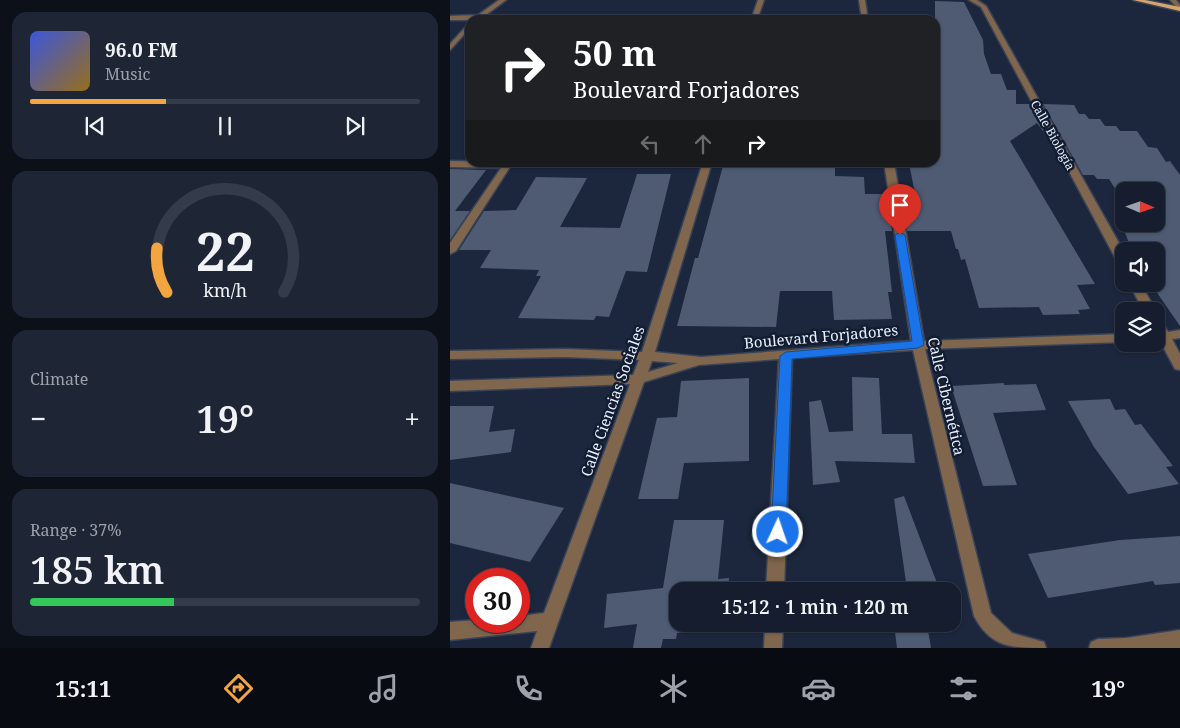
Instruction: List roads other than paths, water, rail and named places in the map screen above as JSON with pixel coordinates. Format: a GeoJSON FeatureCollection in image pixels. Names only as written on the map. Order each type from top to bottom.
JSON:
{"type":"FeatureCollection","features":[{"type":"Feature","properties":{"kind":"main road"},"geometry":{"type":"LineString","coordinates":[[1136,0],[1180,9]]}},
{"type":"Feature","properties":{"kind":"street"},"geometry":{"type":"LineString","coordinates":[[481,15],[503,0]]}},
{"type":"Feature","properties":{"kind":"street"},"geometry":{"type":"LineString","coordinates":[[756,15],[760,0]]}},
{"type":"Feature","properties":{"kind":"street"},"geometry":{"type":"LineString","coordinates":[[862,0],[864,15]]}},
{"type":"Feature","properties":{"kind":"street","name":"Calle Biología"},"geometry":{"type":"LineString","coordinates":[[972,0],[983,6],[1115,247]]}},
{"type":"Feature","properties":{"kind":"street"},"geometry":{"type":"LineString","coordinates":[[1173,0],[1180,9]]}},
{"type":"Feature","properties":{"kind":"street"},"geometry":{"type":"LineString","coordinates":[[450,18],[465,18]]}},
{"type":"Feature","properties":{"kind":"street"},"geometry":{"type":"LineString","coordinates":[[450,48],[465,30]]}},
{"type":"Feature","properties":{"kind":"street"},"geometry":{"type":"LineString","coordinates":[[450,164],[465,164]]}},
{"type":"Feature","properties":{"kind":"street"},"geometry":{"type":"LineString","coordinates":[[450,251],[506,167]]}},
{"type":"Feature","properties":{"kind":"street","name":"Calle Ciencias Sociales"},"geometry":{"type":"LineString","coordinates":[[540,648],[647,356],[706,167]]}},
{"type":"Feature","properties":{"kind":"street","name":"Calle Cibernética"},"geometry":{"type":"LineString","coordinates":[[889,167],[918,345],[983,616],[994,632],[1009,642],[1037,648]]}},
{"type":"Feature","properties":{"kind":"street"},"geometry":{"type":"LineString","coordinates":[[1165,336],[1180,334]]}},
{"type":"Feature","properties":{"kind":"street","name":"Boulevard Forjadores"},"geometry":{"type":"LineString","coordinates":[[450,355],[565,353],[647,356],[701,361],[918,345],[1115,338]]}},
{"type":"Feature","properties":{"kind":"street"},"geometry":{"type":"LineString","coordinates":[[1165,344],[1180,366]]}},
{"type":"Feature","properties":{"kind":"street"},"geometry":{"type":"LineString","coordinates":[[775,582],[786,356]]}},
{"type":"Feature","properties":{"kind":"street","name":"Boulevard Forjadores"},"geometry":{"type":"LineString","coordinates":[[450,386],[638,378],[701,361]]}},
{"type":"Feature","properties":{"kind":"street"},"geometry":{"type":"LineString","coordinates":[[450,631],[549,621]]}},
{"type":"Feature","properties":{"kind":"street"},"geometry":{"type":"LineString","coordinates":[[773,648],[774,632]]}},
{"type":"Feature","properties":{"kind":"street"},"geometry":{"type":"LineString","coordinates":[[1098,648],[1126,647],[1180,639]]}}]}
